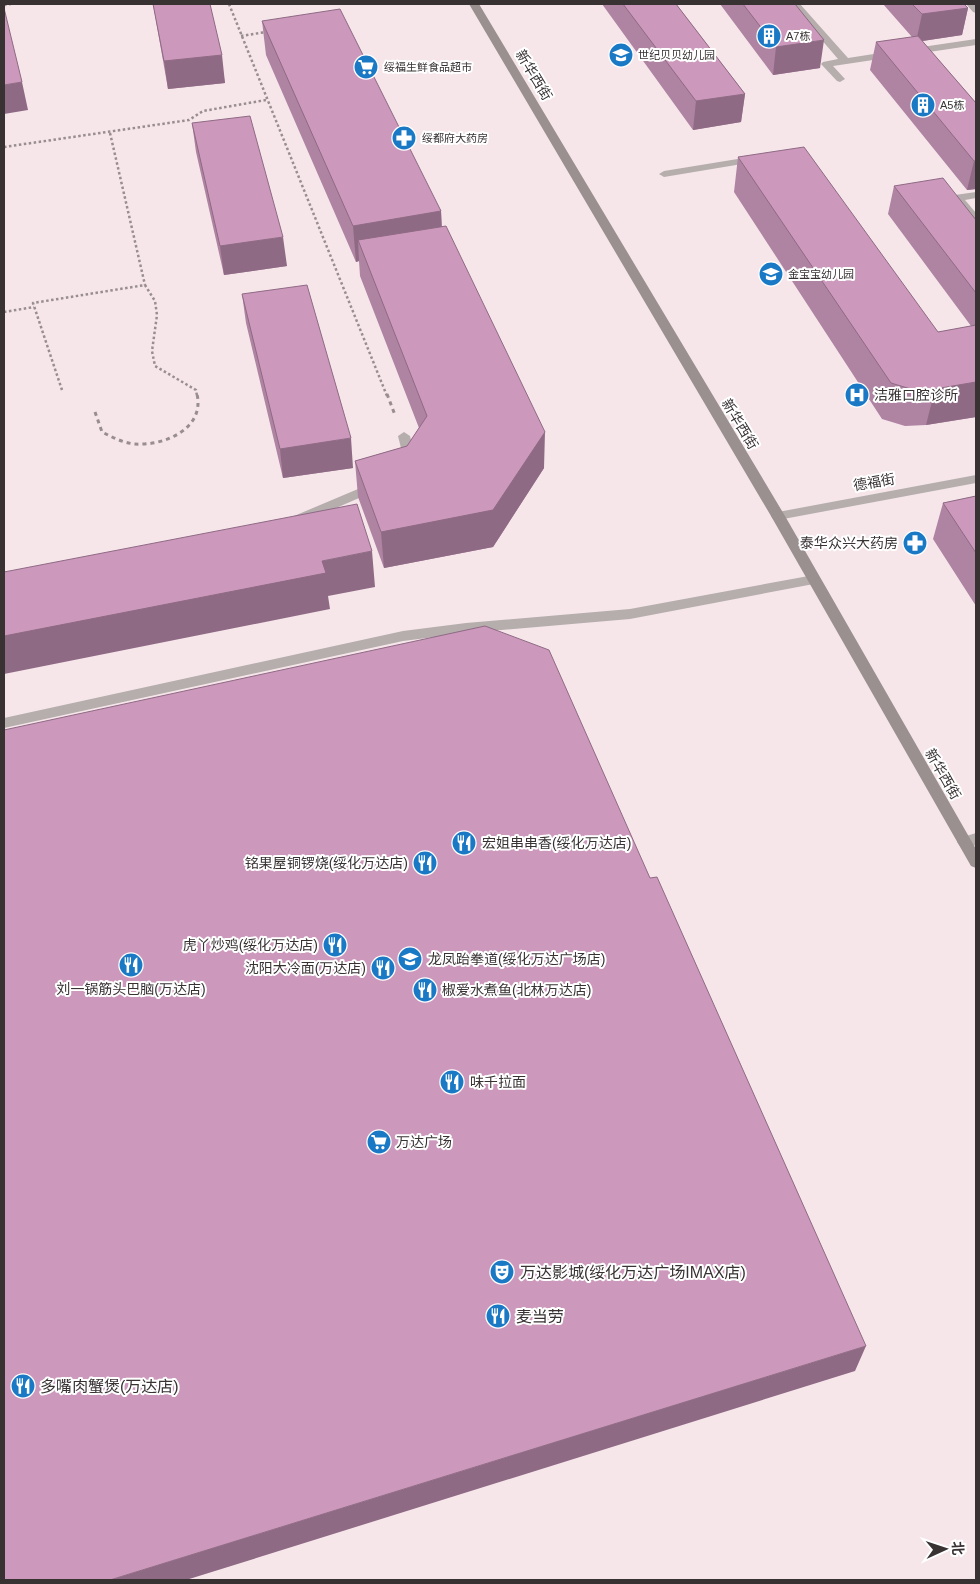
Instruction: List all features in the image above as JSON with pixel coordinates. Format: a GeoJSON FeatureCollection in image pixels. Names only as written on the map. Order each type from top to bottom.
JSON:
{"type":"FeatureCollection","features":[{"type":"Feature","properties":{"kind":"main road","name":"新华西街"},"geometry":{"type":"LineString","coordinates":[[474,4],[778,516],[814,580],[971,841],[976,862]]}},
{"type":"Feature","properties":{"kind":"street"},"geometry":{"type":"LineString","coordinates":[[795,4],[845,61]]}},
{"type":"Feature","properties":{"kind":"street"},"geometry":{"type":"LineString","coordinates":[[970,4],[976,10]]}},
{"type":"Feature","properties":{"kind":"street"},"geometry":{"type":"LineString","coordinates":[[840,79],[826,64],[976,42]]}},
{"type":"Feature","properties":{"kind":"street"},"geometry":{"type":"LineString","coordinates":[[912,52],[935,64]]}},
{"type":"Feature","properties":{"kind":"street"},"geometry":{"type":"LineString","coordinates":[[664,174],[767,157]]}},
{"type":"Feature","properties":{"kind":"street"},"geometry":{"type":"LineString","coordinates":[[932,184],[946,200],[976,196]]}},
{"type":"Feature","properties":{"kind":"street"},"geometry":{"type":"LineString","coordinates":[[958,198],[976,220]]}},
{"type":"Feature","properties":{"kind":"street"},"geometry":{"type":"LineString","coordinates":[[286,524],[396,475],[406,467],[408,452],[404,436]]}},
{"type":"Feature","properties":{"kind":"street","name":"德福街"},"geometry":{"type":"LineString","coordinates":[[778,516],[976,479]]}},
{"type":"Feature","properties":{"kind":"street"},"geometry":{"type":"LineString","coordinates":[[4,723],[403,636],[466,628],[630,614],[814,580]]}},
{"type":"Feature","properties":{"kind":"path"},"geometry":{"type":"LineString","coordinates":[[4,5],[11,4]]}},
{"type":"Feature","properties":{"kind":"path"},"geometry":{"type":"LineString","coordinates":[[228,4],[404,436]]}},
{"type":"Feature","properties":{"kind":"path"},"geometry":{"type":"LineString","coordinates":[[241,36],[269,32]]}},
{"type":"Feature","properties":{"kind":"path"},"geometry":{"type":"LineString","coordinates":[[4,147],[189,120],[203,111],[266,100]]}},
{"type":"Feature","properties":{"kind":"path"},"geometry":{"type":"LineString","coordinates":[[95,412],[102,432],[120,441],[139,444],[167,438],[182,432],[195,422],[200,406],[196,390],[154,366],[152,350],[158,315],[156,301],[144,285],[110,133]]}},
{"type":"Feature","properties":{"kind":"path"},"geometry":{"type":"LineString","coordinates":[[62,390],[33,303],[144,285]]}},
{"type":"Feature","properties":{"kind":"path"},"geometry":{"type":"LineString","coordinates":[[4,312],[34,307]]}},
{"type":"Feature","properties":{"kind":"building"},"geometry":{"type":"Polygon","coordinates":[[[153,4],[210,4],[222,55],[164,61],[153,4]]]}},
{"type":"Feature","properties":{"kind":"building"},"geometry":{"type":"Polygon","coordinates":[[[623,4],[676,4],[745,94],[696,101],[623,4]]]}},
{"type":"Feature","properties":{"kind":"building"},"geometry":{"type":"Polygon","coordinates":[[[743,4],[795,4],[824,40],[776,47],[743,4]]]}},
{"type":"Feature","properties":{"kind":"building"},"geometry":{"type":"Polygon","coordinates":[[[912,4],[964,4],[968,8],[922,14],[912,4]]]}},
{"type":"Feature","properties":{"kind":"building"},"geometry":{"type":"Polygon","coordinates":[[[4,8],[22,82],[4,85],[4,8]]]}},
{"type":"Feature","properties":{"kind":"building"},"geometry":{"type":"Polygon","coordinates":[[[340,9],[441,211],[353,226],[262,21],[340,9]]]}},
{"type":"Feature","properties":{"kind":"building"},"geometry":{"type":"Polygon","coordinates":[[[918,36],[976,103],[976,161],[974,161],[876,42],[918,36]]]}},
{"type":"Feature","properties":{"kind":"building"},"geometry":{"type":"Polygon","coordinates":[[[250,116],[283,237],[220,246],[192,123],[250,116]]]}},
{"type":"Feature","properties":{"kind":"building"},"geometry":{"type":"Polygon","coordinates":[[[804,147],[938,332],[976,325],[976,382],[935,389],[914,390],[891,383],[738,157],[804,147]]]}},
{"type":"Feature","properties":{"kind":"building"},"geometry":{"type":"Polygon","coordinates":[[[943,178],[976,220],[976,293],[894,186],[943,178]]]}},
{"type":"Feature","properties":{"kind":"building"},"geometry":{"type":"Polygon","coordinates":[[[446,226],[545,432],[493,510],[381,532],[355,461],[407,446],[427,416],[358,240],[446,226]]]}},
{"type":"Feature","properties":{"kind":"building"},"geometry":{"type":"Polygon","coordinates":[[[307,285],[351,438],[280,449],[242,294],[307,285]]]}},
{"type":"Feature","properties":{"kind":"building"},"geometry":{"type":"Polygon","coordinates":[[[976,496],[976,553],[943,503],[976,496]]]}},
{"type":"Feature","properties":{"kind":"building"},"geometry":{"type":"Polygon","coordinates":[[[357,504],[372,551],[322,561],[326,573],[4,636],[4,572],[357,504]]]}},
{"type":"Feature","properties":{"kind":"building","name":"万达广场"},"geometry":{"type":"Polygon","coordinates":[[[485,626],[549,650],[650,878],[657,877],[866,1346],[110,1580],[4,1580],[4,730],[485,626]]]}},
{"type":"Feature","properties":{"kind":"place","name":"A7栋"},"geometry":{"type":"Point","coordinates":[769,36]}},
{"type":"Feature","properties":{"kind":"place","name":"世纪贝贝幼儿园"},"geometry":{"type":"Point","coordinates":[621,55]}},
{"type":"Feature","properties":{"kind":"place","name":"绥福生鲜食品超市"},"geometry":{"type":"Point","coordinates":[366,67]}},
{"type":"Feature","properties":{"kind":"place","name":"A5栋"},"geometry":{"type":"Point","coordinates":[923,105]}},
{"type":"Feature","properties":{"kind":"place","name":"绥都府大药房"},"geometry":{"type":"Point","coordinates":[404,138]}},
{"type":"Feature","properties":{"kind":"place","name":"金宝宝幼儿园"},"geometry":{"type":"Point","coordinates":[771,274]}},
{"type":"Feature","properties":{"kind":"place","name":"洁雅口腔诊所"},"geometry":{"type":"Point","coordinates":[857,395]}},
{"type":"Feature","properties":{"kind":"place","name":"泰华众兴大药房"},"geometry":{"type":"Point","coordinates":[915,543]}},
{"type":"Feature","properties":{"kind":"place","name":"宏姐串串香(绥化万达店)"},"geometry":{"type":"Point","coordinates":[464,843]}},
{"type":"Feature","properties":{"kind":"place","name":"铭果屋铜锣烧(绥化万达店)"},"geometry":{"type":"Point","coordinates":[425,863]}},
{"type":"Feature","properties":{"kind":"place","name":"虎丫炒鸡(绥化万达店)"},"geometry":{"type":"Point","coordinates":[335,945]}},
{"type":"Feature","properties":{"kind":"place","name":"龙凤跆拳道(绥化万达广场店)"},"geometry":{"type":"Point","coordinates":[410,959]}},
{"type":"Feature","properties":{"kind":"place","name":"刘一锅筋头巴脑(万达店)"},"geometry":{"type":"Point","coordinates":[131,965]}},
{"type":"Feature","properties":{"kind":"place","name":"沈阳大冷面(万达店)"},"geometry":{"type":"Point","coordinates":[383,968]}},
{"type":"Feature","properties":{"kind":"place","name":"椒爱水煮鱼(北林万达店)"},"geometry":{"type":"Point","coordinates":[425,990]}},
{"type":"Feature","properties":{"kind":"place","name":"味千拉面"},"geometry":{"type":"Point","coordinates":[452,1082]}},
{"type":"Feature","properties":{"kind":"place","name":"万达广场"},"geometry":{"type":"Point","coordinates":[379,1142]}},
{"type":"Feature","properties":{"kind":"place","name":"万达影城(绥化万达广场IMAX店)"},"geometry":{"type":"Point","coordinates":[502,1272]}},
{"type":"Feature","properties":{"kind":"place","name":"麦当劳"},"geometry":{"type":"Point","coordinates":[498,1316]}},
{"type":"Feature","properties":{"kind":"place","name":"多嘴肉蟹煲(万达店)"},"geometry":{"type":"Point","coordinates":[23,1386]}}]}
